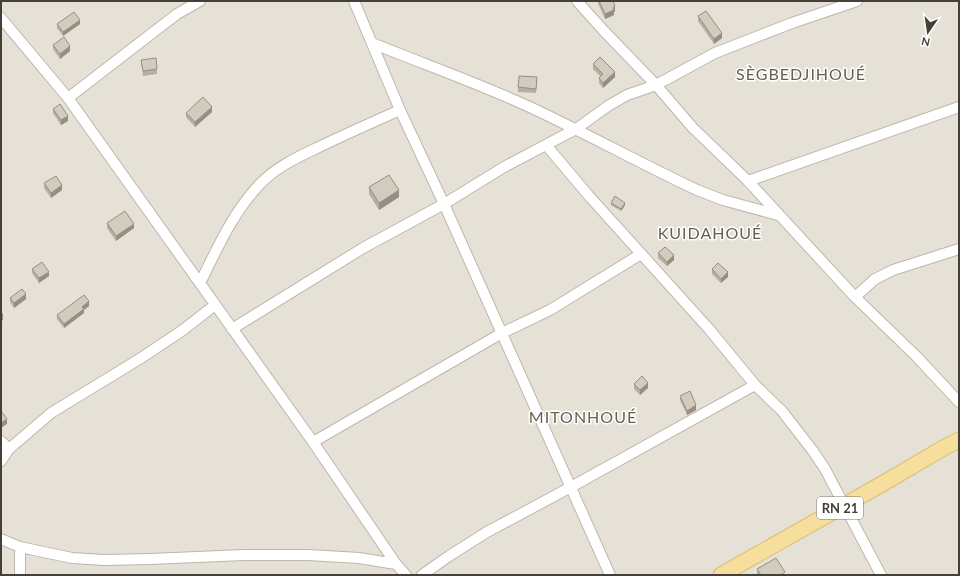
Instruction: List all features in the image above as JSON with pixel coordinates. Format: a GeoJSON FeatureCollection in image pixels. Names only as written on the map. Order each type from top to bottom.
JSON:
{"type":"FeatureCollection","features":[{"type":"Feature","properties":{"kind":"main road","name":"RN 21"},"geometry":{"type":"LineString","coordinates":[[726,574],[959,440]]}},
{"type":"Feature","properties":{"kind":"street"},"geometry":{"type":"LineString","coordinates":[[68,98],[177,14],[200,1]]}},
{"type":"Feature","properties":{"kind":"street"},"geometry":{"type":"LineString","coordinates":[[354,1],[400,110],[444,204],[610,575]]}},
{"type":"Feature","properties":{"kind":"street"},"geometry":{"type":"LineString","coordinates":[[577,1],[656,85],[693,128],[748,181],[855,296],[916,356],[959,402]]}},
{"type":"Feature","properties":{"kind":"street"},"geometry":{"type":"LineString","coordinates":[[232,328],[357,252],[444,204],[504,167],[576,129],[608,106],[627,95],[656,85],[715,53],[792,23],[857,1]]}},
{"type":"Feature","properties":{"kind":"street"},"geometry":{"type":"LineString","coordinates":[[3,25],[68,98],[313,442],[396,564],[406,575]]}},
{"type":"Feature","properties":{"kind":"street"},"geometry":{"type":"LineString","coordinates":[[372,43],[429,67],[467,80],[534,109],[697,190],[723,200],[778,215]]}},
{"type":"Feature","properties":{"kind":"street"},"geometry":{"type":"LineString","coordinates":[[748,181],[959,107]]}},
{"type":"Feature","properties":{"kind":"street"},"geometry":{"type":"LineString","coordinates":[[200,283],[220,243],[243,205],[261,183],[283,165],[400,110]]}},
{"type":"Feature","properties":{"kind":"street"},"geometry":{"type":"LineString","coordinates":[[546,145],[589,196],[710,329],[755,385],[782,411],[825,469],[881,575]]}},
{"type":"Feature","properties":{"kind":"street"},"geometry":{"type":"LineString","coordinates":[[855,296],[875,279],[893,270],[959,249]]}},
{"type":"Feature","properties":{"kind":"street"},"geometry":{"type":"LineString","coordinates":[[313,442],[502,333],[550,310],[641,254]]}},
{"type":"Feature","properties":{"kind":"street"},"geometry":{"type":"LineString","coordinates":[[1,461],[9,449],[51,413],[183,330],[215,305]]}},
{"type":"Feature","properties":{"kind":"street"},"geometry":{"type":"LineString","coordinates":[[422,575],[487,532],[755,385]]}},
{"type":"Feature","properties":{"kind":"street"},"geometry":{"type":"LineString","coordinates":[[1,442],[9,449]]}},
{"type":"Feature","properties":{"kind":"street"},"geometry":{"type":"LineString","coordinates":[[1,539],[16,545],[72,558],[104,560],[244,555],[301,555],[359,558],[396,564]]}},
{"type":"Feature","properties":{"kind":"street"},"geometry":{"type":"LineString","coordinates":[[1,548],[16,545]]}},
{"type":"Feature","properties":{"kind":"street"},"geometry":{"type":"LineString","coordinates":[[16,545],[20,575]]}},
{"type":"Feature","properties":{"kind":"shaded area"},"geometry":{"type":"Polygon","coordinates":[[[1,1],[959,1],[959,575],[1,575],[1,1]]]}},
{"type":"Feature","properties":{"kind":"building"},"geometry":{"type":"Polygon","coordinates":[[[599,1],[613,1],[615,6],[613,8],[614,10],[605,14],[599,1]]]}},
{"type":"Feature","properties":{"kind":"building"},"geometry":{"type":"Polygon","coordinates":[[[706,11],[722,33],[714,39],[698,16],[706,11]]]}},
{"type":"Feature","properties":{"kind":"building"},"geometry":{"type":"Polygon","coordinates":[[[74,12],[80,20],[63,32],[57,24],[74,12]]]}},
{"type":"Feature","properties":{"kind":"building"},"geometry":{"type":"Polygon","coordinates":[[[64,37],[70,46],[60,54],[53,45],[64,37]]]}},
{"type":"Feature","properties":{"kind":"building"},"geometry":{"type":"Polygon","coordinates":[[[600,57],[615,72],[603,83],[599,78],[603,74],[593,64],[600,57]]]}},
{"type":"Feature","properties":{"kind":"building"},"geometry":{"type":"Polygon","coordinates":[[[156,58],[157,69],[143,71],[141,60],[156,58]]]}},
{"type":"Feature","properties":{"kind":"building"},"geometry":{"type":"Polygon","coordinates":[[[519,76],[537,77],[536,89],[518,87],[519,76]]]}},
{"type":"Feature","properties":{"kind":"building"},"geometry":{"type":"Polygon","coordinates":[[[203,97],[212,107],[195,122],[186,113],[203,97]]]}},
{"type":"Feature","properties":{"kind":"building"},"geometry":{"type":"Polygon","coordinates":[[[60,104],[68,116],[61,120],[53,109],[60,104]]]}},
{"type":"Feature","properties":{"kind":"building"},"geometry":{"type":"Polygon","coordinates":[[[389,175],[399,190],[379,203],[369,187],[389,175]]]}},
{"type":"Feature","properties":{"kind":"building"},"geometry":{"type":"Polygon","coordinates":[[[56,176],[62,185],[51,193],[44,183],[56,176]]]}},
{"type":"Feature","properties":{"kind":"building"},"geometry":{"type":"Polygon","coordinates":[[[615,196],[625,203],[621,209],[611,203],[615,196]]]}},
{"type":"Feature","properties":{"kind":"building"},"geometry":{"type":"Polygon","coordinates":[[[125,211],[134,224],[116,236],[107,223],[125,211]]]}},
{"type":"Feature","properties":{"kind":"building"},"geometry":{"type":"Polygon","coordinates":[[[665,247],[674,255],[667,262],[658,253],[665,247]]]}},
{"type":"Feature","properties":{"kind":"building"},"geometry":{"type":"Polygon","coordinates":[[[42,262],[49,272],[39,278],[32,269],[42,262]]]}},
{"type":"Feature","properties":{"kind":"building"},"geometry":{"type":"Polygon","coordinates":[[[718,263],[728,272],[721,279],[712,269],[718,263]]]}},
{"type":"Feature","properties":{"kind":"building"},"geometry":{"type":"Polygon","coordinates":[[[22,289],[26,294],[14,303],[10,298],[22,289]]]}},
{"type":"Feature","properties":{"kind":"building"},"geometry":{"type":"Polygon","coordinates":[[[84,295],[89,301],[82,307],[84,309],[64,324],[57,315],[84,295]]]}},
{"type":"Feature","properties":{"kind":"building"},"geometry":{"type":"Polygon","coordinates":[[[642,376],[648,383],[640,390],[634,384],[642,376]]]}},
{"type":"Feature","properties":{"kind":"building"},"geometry":{"type":"Polygon","coordinates":[[[690,391],[696,405],[687,411],[680,396],[690,391]]]}},
{"type":"Feature","properties":{"kind":"building"},"geometry":{"type":"Polygon","coordinates":[[[1,411],[7,419],[1,423],[1,411]]]}},
{"type":"Feature","properties":{"kind":"building"},"geometry":{"type":"Polygon","coordinates":[[[776,558],[785,572],[781,575],[761,575],[757,569],[776,558]]]}},
{"type":"Feature","properties":{"kind":"district","name":"SÈGBEDJIHOUÉ"},"geometry":{"type":"Point","coordinates":[801,73]}},
{"type":"Feature","properties":{"kind":"district","name":"KUIDAHOUÉ"},"geometry":{"type":"Point","coordinates":[710,232]}},
{"type":"Feature","properties":{"kind":"district","name":"MITONHOUÉ"},"geometry":{"type":"Point","coordinates":[583,416]}}]}
